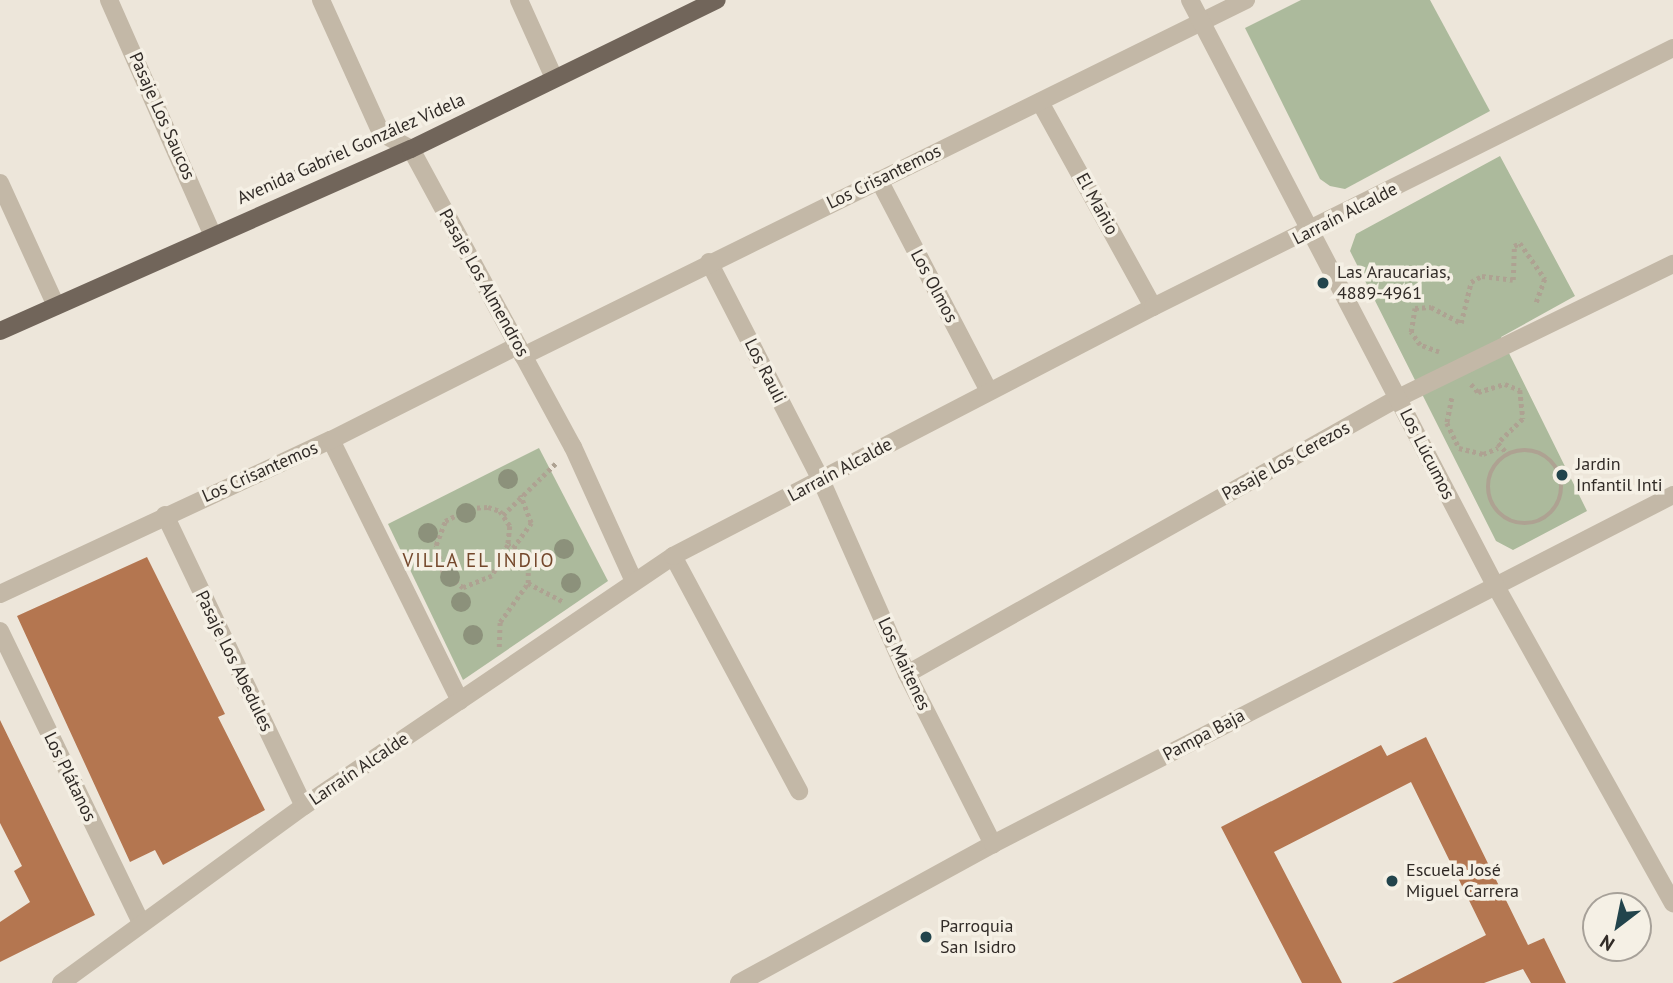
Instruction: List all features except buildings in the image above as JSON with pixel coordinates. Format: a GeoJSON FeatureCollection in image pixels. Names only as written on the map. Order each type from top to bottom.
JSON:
{"type":"FeatureCollection","features":[{"type":"Feature","properties":{"kind":"main road","name":"Avenida Gabriel González Videla"},"geometry":{"type":"LineString","coordinates":[[0,331],[212,233],[411,149],[717,0]]}},
{"type":"Feature","properties":{"kind":"street","name":"Pasaje Los Saucos"},"geometry":{"type":"LineString","coordinates":[[110,0],[212,233]]}},
{"type":"Feature","properties":{"kind":"street"},"geometry":{"type":"LineString","coordinates":[[321,0],[381,133],[411,149]]}},
{"type":"Feature","properties":{"kind":"street"},"geometry":{"type":"LineString","coordinates":[[519,0],[554,78]]}},
{"type":"Feature","properties":{"kind":"street","name":"Los Lúcumos"},"geometry":{"type":"LineString","coordinates":[[1190,0],[1494,583],[1673,903]]}},
{"type":"Feature","properties":{"kind":"street","name":"Los Crisantemos"},"geometry":{"type":"LineString","coordinates":[[0,594],[709,262],[1246,0]]}},
{"type":"Feature","properties":{"kind":"street","name":"Larraín Alcalde"},"geometry":{"type":"LineString","coordinates":[[61,983],[304,806],[460,701],[633,579],[1153,307],[1312,231],[1673,48]]}},
{"type":"Feature","properties":{"kind":"street","name":"El Mañio"},"geometry":{"type":"LineString","coordinates":[[1040,102],[1153,307]]}},
{"type":"Feature","properties":{"kind":"street","name":"Pasaje Los Almendros"},"geometry":{"type":"LineString","coordinates":[[411,149],[573,447],[633,579]]}},
{"type":"Feature","properties":{"kind":"street","name":"Los Olmos"},"geometry":{"type":"LineString","coordinates":[[879,180],[989,391]]}},
{"type":"Feature","properties":{"kind":"street"},"geometry":{"type":"LineString","coordinates":[[0,183],[56,306]]}},
{"type":"Feature","properties":{"kind":"street","name":"Los Rauli"},"geometry":{"type":"LineString","coordinates":[[709,262],[821,481]]}},
{"type":"Feature","properties":{"kind":"street","name":"Pasaje Los Cerezos"},"geometry":{"type":"LineString","coordinates":[[907,674],[1398,398],[1673,264]]}},
{"type":"Feature","properties":{"kind":"street"},"geometry":{"type":"LineString","coordinates":[[331,440],[460,701]]}},
{"type":"Feature","properties":{"kind":"street","name":"Los Maitenes"},"geometry":{"type":"LineString","coordinates":[[821,481],[907,674],[993,844]]}},
{"type":"Feature","properties":{"kind":"street","name":"Pampa Baja"},"geometry":{"type":"LineString","coordinates":[[739,983],[993,844],[1494,583],[1673,495]]}},
{"type":"Feature","properties":{"kind":"street","name":"Pasaje Los Abedules"},"geometry":{"type":"LineString","coordinates":[[165,515],[304,806]]}},
{"type":"Feature","properties":{"kind":"street"},"geometry":{"type":"LineString","coordinates":[[673,556],[799,791]]}},
{"type":"Feature","properties":{"kind":"street","name":"Los Plátanos"},"geometry":{"type":"LineString","coordinates":[[0,631],[141,923]]}},
{"type":"Feature","properties":{"kind":"path"},"geometry":{"type":"LineString","coordinates":[[243,196],[457,99]]}},
{"type":"Feature","properties":{"kind":"path"},"geometry":{"type":"LineString","coordinates":[[1450,351],[1420,345],[1412,332],[1415,308],[1431,307],[1461,323],[1471,282],[1482,276],[1513,280],[1514,246],[1520,243],[1545,279],[1541,300],[1531,309]]}},
{"type":"Feature","properties":{"kind":"path"},"geometry":{"type":"LineString","coordinates":[[1498,448],[1502,436],[1523,419],[1520,390],[1505,384],[1473,391],[1470,381],[1459,386],[1448,408],[1451,436],[1471,454],[1498,448],[1508,454],[1540,453],[1559,470],[1562,495],[1538,523],[1513,523],[1489,498],[1489,474],[1508,454]]}},
{"type":"Feature","properties":{"kind":"path"},"geometry":{"type":"LineString","coordinates":[[503,515],[520,495],[573,447]]}},
{"type":"Feature","properties":{"kind":"path"},"geometry":{"type":"LineString","coordinates":[[501,672],[500,622],[528,583],[527,569],[511,546],[510,526],[503,515],[488,508],[455,515],[438,532],[437,556],[443,573],[463,588],[492,576],[511,546],[531,523],[520,495]]}},
{"type":"Feature","properties":{"kind":"path"},"geometry":{"type":"LineString","coordinates":[[528,583],[564,602],[566,627]]}},
{"type":"Feature","properties":{"kind":"green space"},"geometry":{"type":"Polygon","coordinates":[[[1301,0],[1430,0],[1490,111],[1345,189],[1330,186],[1320,179],[1245,28],[1301,0]]]}},
{"type":"Feature","properties":{"kind":"green space"},"geometry":{"type":"Polygon","coordinates":[[[1500,156],[1575,296],[1501,337],[1587,511],[1513,550],[1496,541],[1350,251],[1356,234],[1500,156]]]}},
{"type":"Feature","properties":{"kind":"green space"},"geometry":{"type":"Polygon","coordinates":[[[539,448],[608,581],[463,680],[388,524],[539,448]]]}},
{"type":"Feature","properties":{"kind":"place","name":"Las Araucarias, 4889-4961"},"geometry":{"type":"Point","coordinates":[1323,283]}},
{"type":"Feature","properties":{"kind":"place","name":"Jardin Infantil Inti"},"geometry":{"type":"Point","coordinates":[1562,475]}},
{"type":"Feature","properties":{"kind":"place","name":"Escuela José Miguel Carrera"},"geometry":{"type":"Point","coordinates":[1392,881]}},
{"type":"Feature","properties":{"kind":"place","name":"Parroquia San Isidro"},"geometry":{"type":"Point","coordinates":[926,937]}},
{"type":"Feature","properties":{"kind":"district","name":"VILLA EL INDIO"},"geometry":{"type":"Point","coordinates":[479,561]}}]}
